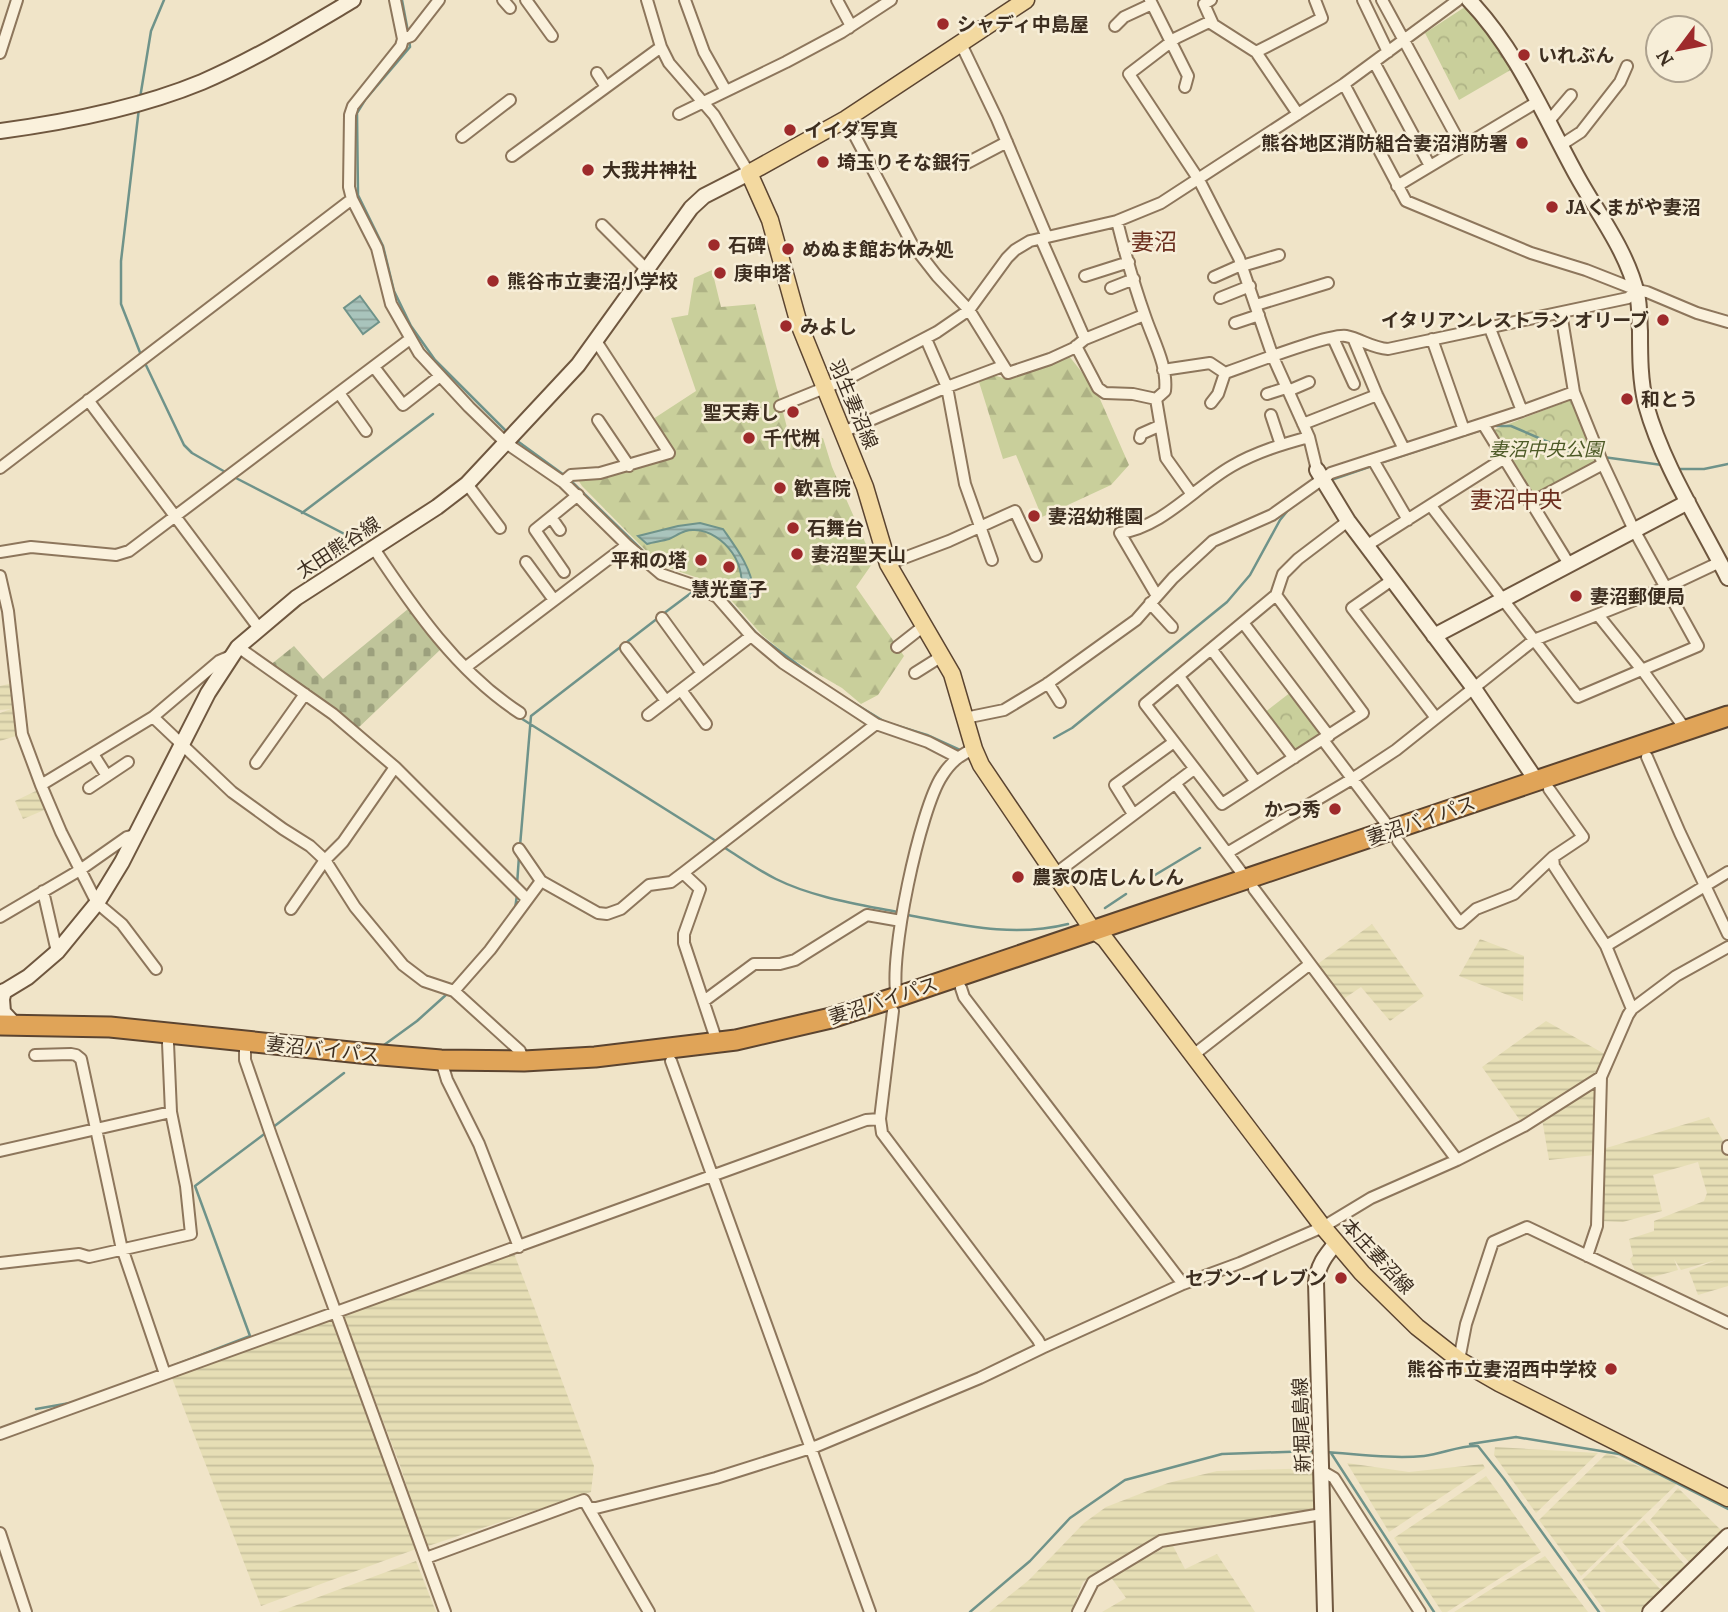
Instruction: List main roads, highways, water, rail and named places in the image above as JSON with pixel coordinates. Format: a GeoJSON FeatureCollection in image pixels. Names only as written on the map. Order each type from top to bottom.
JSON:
{"type":"FeatureCollection","features":[{"type":"Feature","properties":{"kind":"highway","name":"妻沼バイパス"},"geometry":{"type":"LineString","coordinates":[[442,1065],[534,1073],[584,1070],[725,1053],[797,1038],[1543,784],[1728,716]]}},
{"type":"Feature","properties":{"kind":"highway","name":"妻沼バイパス"},"geometry":{"type":"LineString","coordinates":[[1543,784],[1647,757],[1728,729]]}},
{"type":"Feature","properties":{"kind":"highway","name":"妻沼バイパス"},"geometry":{"type":"LineString","coordinates":[[5,1029],[110,1027],[361,1066],[442,1065],[595,1057],[718,1042],[961,988],[1099,934]]}},
{"type":"Feature","properties":{"kind":"highway","name":"妻沼バイパス"},"geometry":{"type":"LineString","coordinates":[[5,1029],[168,1044],[244,1046]]}},
{"type":"Feature","properties":{"kind":"main road","name":"羽生妻沼線"},"geometry":{"type":"LineString","coordinates":[[1026,0],[846,119],[749,173],[770,220],[795,313],[865,487],[888,564],[952,674],[974,749],[991,781],[1099,934]]}},
{"type":"Feature","properties":{"kind":"main road","name":"本庄妻沼線"},"geometry":{"type":"LineString","coordinates":[[1099,934],[1323,1227],[1362,1273],[1409,1320],[1459,1360],[1499,1383],[1728,1498]]}},
{"type":"Feature","properties":{"kind":"water"},"geometry":{"type":"Polygon","coordinates":[[[360,296],[379,322],[363,334],[344,308],[360,296]]]}},
{"type":"Feature","properties":{"kind":"water"},"geometry":{"type":"Polygon","coordinates":[[[700,523],[723,529],[738,551],[747,566],[752,583],[754,592],[749,598],[740,599],[738,595],[741,574],[738,563],[725,544],[716,537],[706,532],[691,530],[647,544],[638,536],[700,523]]]}},
{"type":"Feature","properties":{"kind":"waterway"},"geometry":{"type":"LineString","coordinates":[[140,98],[151,31],[164,0]]}},
{"type":"Feature","properties":{"kind":"waterway"},"geometry":{"type":"LineString","coordinates":[[402,0],[408,32]]}},
{"type":"Feature","properties":{"kind":"waterway"},"geometry":{"type":"LineString","coordinates":[[409,39],[410,47],[357,113],[358,195],[383,246],[394,291],[411,326],[435,360],[508,433]]}},
{"type":"Feature","properties":{"kind":"waterway"},"geometry":{"type":"LineString","coordinates":[[139,108],[121,261],[121,304],[141,355]]}},
{"type":"Feature","properties":{"kind":"waterway"},"geometry":{"type":"LineString","coordinates":[[144,361],[184,445],[192,453],[227,473]]}},
{"type":"Feature","properties":{"kind":"waterway"},"geometry":{"type":"LineString","coordinates":[[302,513],[433,414]]}},
{"type":"Feature","properties":{"kind":"waterway"},"geometry":{"type":"LineString","coordinates":[[1497,426],[1511,426],[1576,454],[1596,456]]}},
{"type":"Feature","properties":{"kind":"waterway"},"geometry":{"type":"LineString","coordinates":[[1383,462],[1478,431]]}},
{"type":"Feature","properties":{"kind":"waterway"},"geometry":{"type":"LineString","coordinates":[[516,440],[564,475]]}},
{"type":"Feature","properties":{"kind":"waterway"},"geometry":{"type":"LineString","coordinates":[[1603,457],[1662,465]]}},
{"type":"Feature","properties":{"kind":"waterway"},"geometry":{"type":"LineString","coordinates":[[1675,469],[1704,469],[1728,464]]}},
{"type":"Feature","properties":{"kind":"waterway"},"geometry":{"type":"LineString","coordinates":[[1331,480],[1369,467]]}},
{"type":"Feature","properties":{"kind":"waterway"},"geometry":{"type":"LineString","coordinates":[[232,476],[362,543],[365,547]]}},
{"type":"Feature","properties":{"kind":"waterway"},"geometry":{"type":"LineString","coordinates":[[569,479],[647,555]]}},
{"type":"Feature","properties":{"kind":"waterway"},"geometry":{"type":"LineString","coordinates":[[1054,738],[1072,728],[1227,602],[1250,575],[1280,520],[1289,509]]}},
{"type":"Feature","properties":{"kind":"waterway"},"geometry":{"type":"LineString","coordinates":[[696,580],[724,596],[757,634],[825,685]]}},
{"type":"Feature","properties":{"kind":"waterway"},"geometry":{"type":"LineString","coordinates":[[663,614],[691,593]]}},
{"type":"Feature","properties":{"kind":"waterway"},"geometry":{"type":"LineString","coordinates":[[520,846],[531,716],[658,618]]}},
{"type":"Feature","properties":{"kind":"waterway"},"geometry":{"type":"LineString","coordinates":[[849,700],[885,722],[927,735],[960,750]]}},
{"type":"Feature","properties":{"kind":"waterway"},"geometry":{"type":"LineString","coordinates":[[519,717],[716,841]]}},
{"type":"Feature","properties":{"kind":"waterway"},"geometry":{"type":"LineString","coordinates":[[725,848],[763,872],[804,891],[897,912]]}},
{"type":"Feature","properties":{"kind":"waterway"},"geometry":{"type":"LineString","coordinates":[[1155,875],[1200,848]]}},
{"type":"Feature","properties":{"kind":"waterway"},"geometry":{"type":"LineString","coordinates":[[517,885],[519,856]]}},
{"type":"Feature","properties":{"kind":"waterway"},"geometry":{"type":"LineString","coordinates":[[1105,908],[1126,894]]}},
{"type":"Feature","properties":{"kind":"waterway"},"geometry":{"type":"LineString","coordinates":[[515,909],[517,895]]}},
{"type":"Feature","properties":{"kind":"waterway"},"geometry":{"type":"LineString","coordinates":[[908,915],[1007,930],[1068,924]]}},
{"type":"Feature","properties":{"kind":"waterway"},"geometry":{"type":"LineString","coordinates":[[384,1045],[417,1021],[447,994]]}},
{"type":"Feature","properties":{"kind":"waterway"},"geometry":{"type":"LineString","coordinates":[[272,1128],[344,1073]]}},
{"type":"Feature","properties":{"kind":"waterway"},"geometry":{"type":"LineString","coordinates":[[170,1367],[250,1336],[195,1186],[267,1132]]}},
{"type":"Feature","properties":{"kind":"waterway"},"geometry":{"type":"LineString","coordinates":[[36,1409],[70,1403]]}},
{"type":"Feature","properties":{"kind":"waterway"},"geometry":{"type":"LineString","coordinates":[[1470,1444],[1516,1437],[1619,1454],[1728,1509]]}},
{"type":"Feature","properties":{"kind":"waterway"},"geometry":{"type":"LineString","coordinates":[[1324,1452],[1412,1457],[1478,1446],[1599,1612]]}},
{"type":"Feature","properties":{"kind":"waterway"},"geometry":{"type":"LineString","coordinates":[[970,1612],[1030,1561],[1070,1518],[1125,1480],[1222,1454],[1314,1451]]}},
{"type":"Feature","properties":{"kind":"waterway"},"geometry":{"type":"LineString","coordinates":[[1331,1453],[1434,1612]]}},
{"type":"Feature","properties":{"kind":"place","name":"シャディ中島屋"},"geometry":{"type":"Point","coordinates":[943,24]}},
{"type":"Feature","properties":{"kind":"place","name":"いれぶん"},"geometry":{"type":"Point","coordinates":[1524,55]}},
{"type":"Feature","properties":{"kind":"place","name":"イイダ写真"},"geometry":{"type":"Point","coordinates":[790,130]}},
{"type":"Feature","properties":{"kind":"place","name":"熊谷地区消防組合妻沼消防署"},"geometry":{"type":"Point","coordinates":[1522,143]}},
{"type":"Feature","properties":{"kind":"place","name":"埼玉りそな銀行"},"geometry":{"type":"Point","coordinates":[823,162]}},
{"type":"Feature","properties":{"kind":"place","name":"大我井神社"},"geometry":{"type":"Point","coordinates":[588,170]}},
{"type":"Feature","properties":{"kind":"place","name":"JAくまがや妻沼"},"geometry":{"type":"Point","coordinates":[1552,207]}},
{"type":"Feature","properties":{"kind":"place","name":"石碑"},"geometry":{"type":"Point","coordinates":[714,245]}},
{"type":"Feature","properties":{"kind":"place","name":"めぬま館お休み処"},"geometry":{"type":"Point","coordinates":[788,249]}},
{"type":"Feature","properties":{"kind":"place","name":"庚申塔"},"geometry":{"type":"Point","coordinates":[720,273]}},
{"type":"Feature","properties":{"kind":"place","name":"熊谷市立妻沼小学校"},"geometry":{"type":"Point","coordinates":[493,281]}},
{"type":"Feature","properties":{"kind":"place","name":"イタリアンレストラン オリーブ"},"geometry":{"type":"Point","coordinates":[1663,320]}},
{"type":"Feature","properties":{"kind":"place","name":"みよし"},"geometry":{"type":"Point","coordinates":[786,326]}},
{"type":"Feature","properties":{"kind":"place","name":"和とう"},"geometry":{"type":"Point","coordinates":[1627,399]}},
{"type":"Feature","properties":{"kind":"place","name":"聖天寿し"},"geometry":{"type":"Point","coordinates":[793,412]}},
{"type":"Feature","properties":{"kind":"place","name":"千代桝"},"geometry":{"type":"Point","coordinates":[749,438]}},
{"type":"Feature","properties":{"kind":"place","name":"歓喜院"},"geometry":{"type":"Point","coordinates":[780,488]}},
{"type":"Feature","properties":{"kind":"place","name":"妻沼幼稚園"},"geometry":{"type":"Point","coordinates":[1034,516]}},
{"type":"Feature","properties":{"kind":"place","name":"石舞台"},"geometry":{"type":"Point","coordinates":[793,528]}},
{"type":"Feature","properties":{"kind":"place","name":"妻沼聖天山"},"geometry":{"type":"Point","coordinates":[797,554]}},
{"type":"Feature","properties":{"kind":"place","name":"平和の塔"},"geometry":{"type":"Point","coordinates":[701,560]}},
{"type":"Feature","properties":{"kind":"place","name":"慧光童子"},"geometry":{"type":"Point","coordinates":[729,567]}},
{"type":"Feature","properties":{"kind":"place","name":"妻沼郵便局"},"geometry":{"type":"Point","coordinates":[1576,596]}},
{"type":"Feature","properties":{"kind":"place","name":"かつ秀"},"geometry":{"type":"Point","coordinates":[1335,809]}},
{"type":"Feature","properties":{"kind":"place","name":"農家の店しんしん"},"geometry":{"type":"Point","coordinates":[1018,877]}},
{"type":"Feature","properties":{"kind":"place","name":"セブン-イレブン"},"geometry":{"type":"Point","coordinates":[1341,1278]}},
{"type":"Feature","properties":{"kind":"place","name":"熊谷市立妻沼西中学校"},"geometry":{"type":"Point","coordinates":[1611,1369]}},
{"type":"Feature","properties":{"kind":"district","name":"妻沼"},"geometry":{"type":"Point","coordinates":[1154,241]}},
{"type":"Feature","properties":{"kind":"district","name":"妻沼中央"},"geometry":{"type":"Point","coordinates":[1516,499]}},
{"type":"Feature","properties":{"kind":"park label","name":"妻沼中央公園"},"geometry":{"type":"Point","coordinates":[1546,449]}}]}
